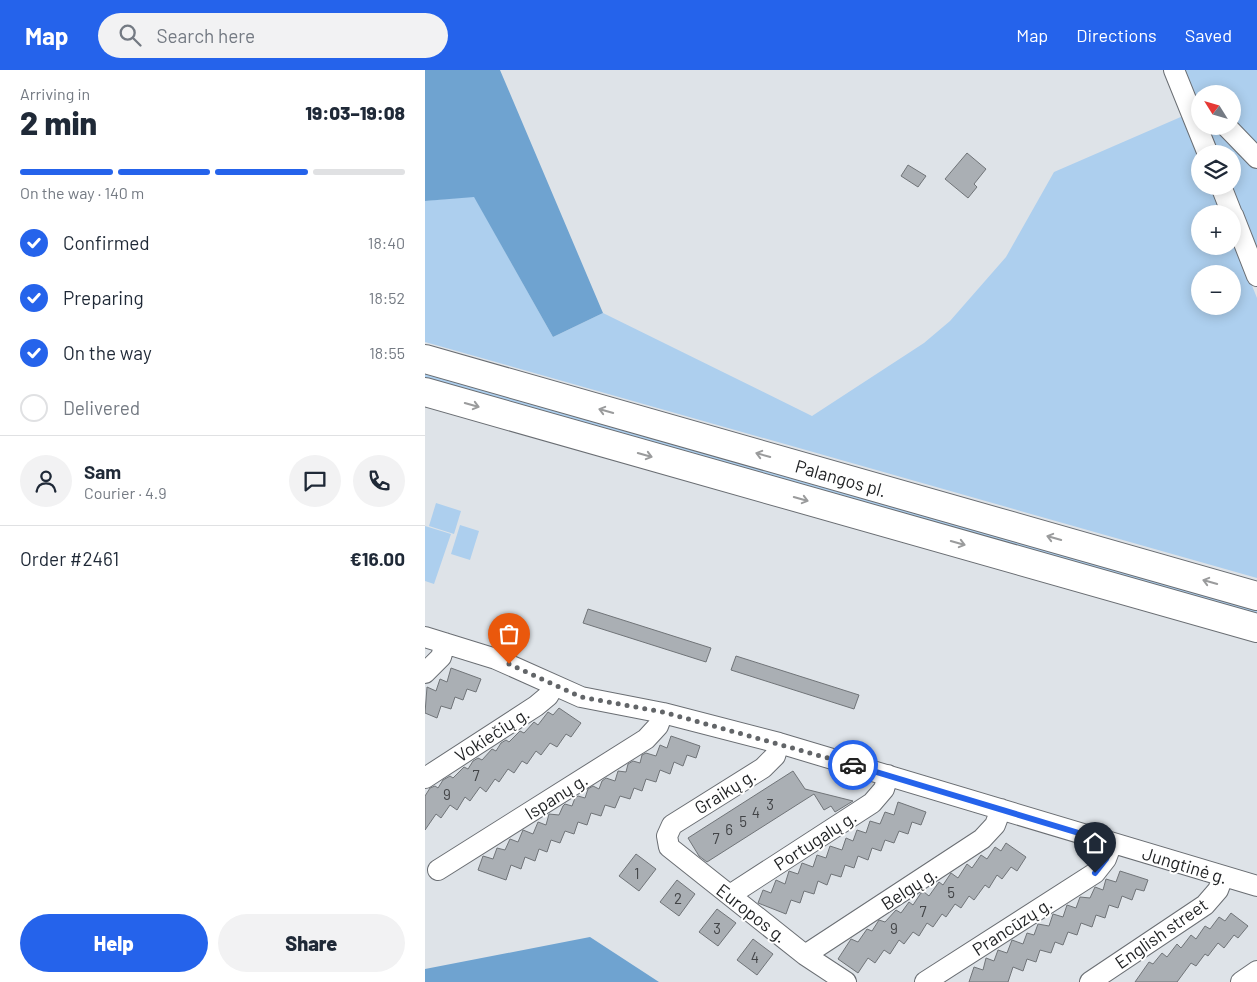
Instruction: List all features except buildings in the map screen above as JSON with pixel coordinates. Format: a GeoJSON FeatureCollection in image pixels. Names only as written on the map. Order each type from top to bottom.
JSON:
{"type":"FeatureCollection","features":[{"type":"Feature","properties":{"kind":"highway","name":"Palangos pl."},"geometry":{"type":"LineString","coordinates":[[425,360],[1257,596]]}},
{"type":"Feature","properties":{"kind":"highway","name":"Palangos pl."},"geometry":{"type":"LineString","coordinates":[[425,392],[1257,628]]}},
{"type":"Feature","properties":{"kind":"street"},"geometry":{"type":"LineString","coordinates":[[1174,70],[1191,107]]}},
{"type":"Feature","properties":{"kind":"street"},"geometry":{"type":"LineString","coordinates":[[1235,135],[1257,158]]}},
{"type":"Feature","properties":{"kind":"street"},"geometry":{"type":"LineString","coordinates":[[1241,236],[1257,276]]}},
{"type":"Feature","properties":{"kind":"street","name":"Jungtinė g."},"geometry":{"type":"LineString","coordinates":[[425,638],[496,659],[581,697],[663,712],[779,743],[1257,886]]}},
{"type":"Feature","properties":{"kind":"street"},"geometry":{"type":"LineString","coordinates":[[425,672],[441,657],[445,644]]}},
{"type":"Feature","properties":{"kind":"street","name":"Vokiečių g."},"geometry":{"type":"LineString","coordinates":[[425,778],[536,706],[548,696],[554,686]]}},
{"type":"Feature","properties":{"kind":"street","name":"Ispanų g."},"geometry":{"type":"LineString","coordinates":[[438,870],[646,739],[658,726],[663,712]]}},
{"type":"Feature","properties":{"kind":"street","name":"Graikų g."},"geometry":{"type":"LineString","coordinates":[[667,836],[672,825],[681,818],[763,768],[775,756],[779,743]]}},
{"type":"Feature","properties":{"kind":"street","name":"Portugalų g."},"geometry":{"type":"LineString","coordinates":[[730,895],[872,803],[884,789],[888,775]]}},
{"type":"Feature","properties":{"kind":"street","name":"Belgų g."},"geometry":{"type":"LineString","coordinates":[[805,955],[983,839],[995,825],[1001,809]]}},
{"type":"Feature","properties":{"kind":"street","name":"Europos g."},"geometry":{"type":"LineString","coordinates":[[667,836],[669,847],[805,955],[846,982]]}},
{"type":"Feature","properties":{"kind":"street","name":"Prancūzų g."},"geometry":{"type":"LineString","coordinates":[[925,982],[1095,873],[1106,859],[1112,843]]}},
{"type":"Feature","properties":{"kind":"street","name":"English street"},"geometry":{"type":"LineString","coordinates":[[1090,982],[1205,905],[1218,890],[1223,877]]}},
{"type":"Feature","properties":{"kind":"street"},"geometry":{"type":"LineString","coordinates":[[1241,982],[1257,971]]}},
{"type":"Feature","properties":{"kind":"shaded area"},"geometry":{"type":"Polygon","coordinates":[[[425,70],[500,70],[603,313],[553,337],[474,197],[425,201],[425,70]]]}},
{"type":"Feature","properties":{"kind":"shaded area"},"geometry":{"type":"Polygon","coordinates":[[[1183,70],[1257,70],[1257,256],[1241,216],[1241,205],[1237,205],[1233,195],[1241,195],[1241,145],[1212,145],[1209,135],[1241,135],[1241,85],[1191,85],[1191,91],[1183,70]]]}},
{"type":"Feature","properties":{"kind":"shaded area"},"geometry":{"type":"Polygon","coordinates":[[[1183,116],[1195,145],[1191,145],[1191,195],[1216,195],[1219,205],[1191,205],[1191,255],[1240,255],[1257,298],[1257,578],[425,342],[425,201],[474,196],[553,337],[603,313],[812,416],[924,343],[950,321],[1006,257],[1054,172],[1183,116]]]}},
{"type":"Feature","properties":{"kind":"shaded area"},"geometry":{"type":"Polygon","coordinates":[[[425,369],[1257,606],[1257,617],[425,382],[425,369]]]}},
{"type":"Feature","properties":{"kind":"shaded area"},"geometry":{"type":"Polygon","coordinates":[[[436,503],[461,511],[454,534],[429,526],[436,503]]]}},
{"type":"Feature","properties":{"kind":"shaded area"},"geometry":{"type":"Polygon","coordinates":[[[460,525],[479,531],[470,560],[451,554],[460,525]]]}},
{"type":"Feature","properties":{"kind":"shaded area"},"geometry":{"type":"Polygon","coordinates":[[[425,526],[451,534],[434,584],[425,581],[425,526]]]}},
{"type":"Feature","properties":{"kind":"shaded area"},"geometry":{"type":"Polygon","coordinates":[[[590,937],[659,982],[425,982],[425,969],[590,937]]]}},
{"type":"Feature","properties":{"kind":"way so far"},"geometry":{"type":"LineString","coordinates":[[509,664],[581,697],[663,712],[853,765]]}},
{"type":"Feature","properties":{"kind":"route"},"geometry":{"type":"LineString","coordinates":[[853,765],[1112,843],[1106,859],[1095,873]]}}]}
